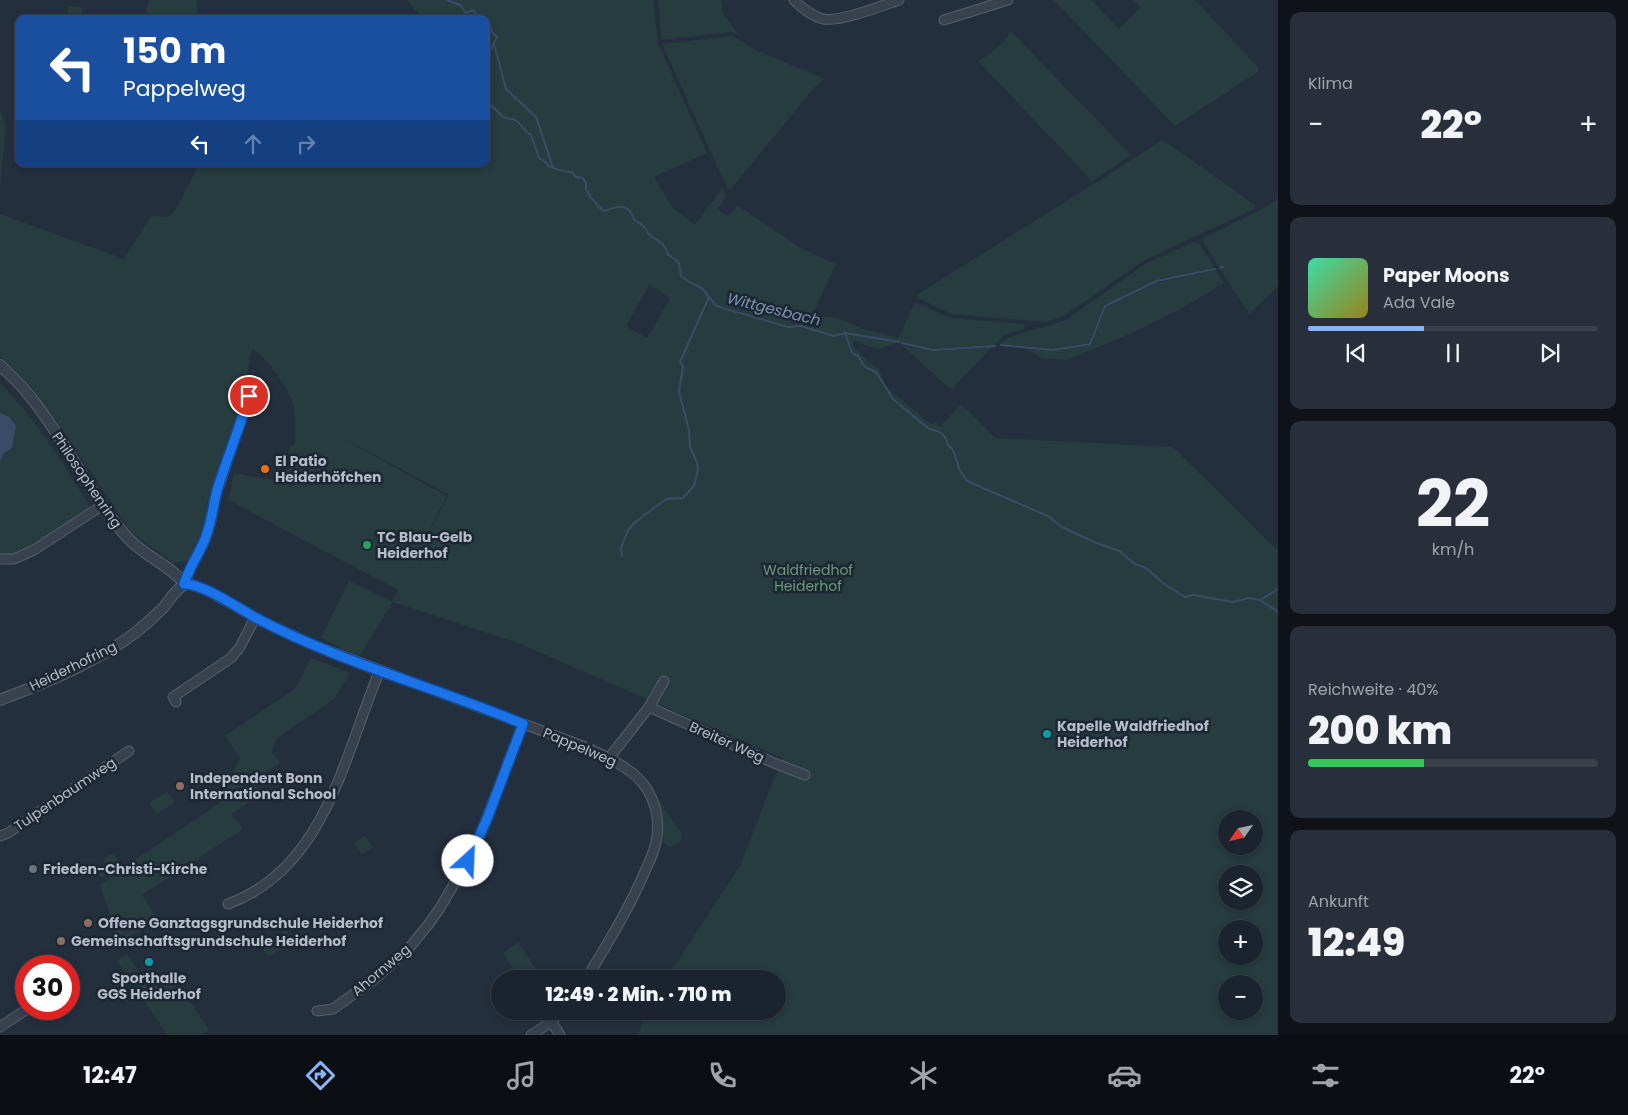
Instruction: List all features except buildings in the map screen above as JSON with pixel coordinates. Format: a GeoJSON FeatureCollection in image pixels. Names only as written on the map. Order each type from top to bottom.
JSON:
{"type":"FeatureCollection","features":[{"type":"Feature","properties":{"kind":"street"},"geometry":{"type":"LineString","coordinates":[[794,0],[801,8],[825,19],[845,17],[899,0]]}},
{"type":"Feature","properties":{"kind":"street"},"geometry":{"type":"LineString","coordinates":[[944,20],[1008,0]]}},
{"type":"Feature","properties":{"kind":"street","name":"Philosophenring"},"geometry":{"type":"LineString","coordinates":[[0,365],[24,389],[127,537],[137,548],[174,572],[184,584]]}},
{"type":"Feature","properties":{"kind":"street"},"geometry":{"type":"LineString","coordinates":[[184,584],[205,540],[224,468],[249,396]]}},
{"type":"Feature","properties":{"kind":"street"},"geometry":{"type":"LineString","coordinates":[[0,558],[14,559],[31,552],[103,505]]}},
{"type":"Feature","properties":{"kind":"street","name":"Pappelweg"},"geometry":{"type":"LineString","coordinates":[[184,584],[204,589],[255,618],[313,645],[588,748],[628,770],[646,788],[654,804],[658,823],[657,838],[654,850],[636,892],[591,970]]}},
{"type":"Feature","properties":{"kind":"street","name":"Heiderhofring"},"geometry":{"type":"LineString","coordinates":[[0,700],[76,668],[108,651],[147,623],[179,587],[184,584]]}},
{"type":"Feature","properties":{"kind":"street"},"geometry":{"type":"LineString","coordinates":[[176,702],[173,697],[231,658],[240,647],[255,618]]}},
{"type":"Feature","properties":{"kind":"street"},"geometry":{"type":"LineString","coordinates":[[228,904],[246,897],[270,881],[304,846],[319,821],[342,771],[380,670]]}},
{"type":"Feature","properties":{"kind":"street"},"geometry":{"type":"LineString","coordinates":[[609,758],[649,707],[664,681]]}},
{"type":"Feature","properties":{"kind":"street","name":"Breiter Weg"},"geometry":{"type":"LineString","coordinates":[[649,707],[805,775]]}},
{"type":"Feature","properties":{"kind":"street","name":"Ahornweg"},"geometry":{"type":"LineString","coordinates":[[317,1011],[333,1009],[376,978],[409,948],[432,919],[476,846],[523,724]]}},
{"type":"Feature","properties":{"kind":"street","name":"Tulpenbaumweg"},"geometry":{"type":"LineString","coordinates":[[0,836],[8,833],[129,750]]}},
{"type":"Feature","properties":{"kind":"street"},"geometry":{"type":"LineString","coordinates":[[0,1027],[15,1017]]}},
{"type":"Feature","properties":{"kind":"street"},"geometry":{"type":"LineString","coordinates":[[531,1035],[551,1022],[560,1035]]}},
{"type":"Feature","properties":{"kind":"green space"},"geometry":{"type":"Polygon","coordinates":[[[148,0],[197,0],[197,15],[146,15],[148,0]]]}},
{"type":"Feature","properties":{"kind":"green space","name":"Waldfriedhof Heiderhof"},"geometry":{"type":"Polygon","coordinates":[[[407,0],[653,0],[658,43],[707,153],[654,177],[672,207],[695,225],[723,187],[726,197],[718,209],[728,217],[737,205],[801,248],[836,264],[810,319],[827,316],[898,338],[915,302],[950,318],[1024,324],[1025,329],[1004,335],[994,345],[933,349],[897,341],[883,348],[874,348],[853,340],[854,347],[862,356],[879,369],[886,387],[931,424],[936,422],[940,427],[961,404],[995,438],[1173,447],[1278,551],[1278,1035],[639,1035],[642,1020],[786,1020],[786,970],[672,970],[740,866],[782,758],[518,643],[393,602],[359,657],[321,638],[349,581],[392,602],[398,590],[228,500],[234,473],[285,482],[289,448],[295,443],[295,414],[290,397],[282,381],[264,359],[252,349],[241,414],[207,501],[211,514],[191,560],[174,563],[131,532],[30,385],[0,356],[0,214],[124,259],[151,216],[169,217],[178,206],[198,167],[490,167],[490,15],[420,15],[407,0]],[[650,284],[626,326],[647,338],[670,299],[650,284]],[[330,431],[447,496],[416,556],[449,495],[330,431]]]}},
{"type":"Feature","properties":{"kind":"green space"},"geometry":{"type":"Polygon","coordinates":[[[658,0],[721,0],[723,14],[740,36],[732,32],[662,40],[658,0]]]}},
{"type":"Feature","properties":{"kind":"green space"},"geometry":{"type":"Polygon","coordinates":[[[1054,0],[1091,0],[1119,29],[1141,7],[1134,0],[1195,0],[1258,67],[1258,72],[1175,126],[1054,0]]]}},
{"type":"Feature","properties":{"kind":"green space"},"geometry":{"type":"Polygon","coordinates":[[[68,6],[81,7],[83,15],[68,15],[68,6]]]}},
{"type":"Feature","properties":{"kind":"green space"},"geometry":{"type":"Polygon","coordinates":[[[1011,31],[1131,155],[1092,181],[978,61],[997,48],[1011,31]]]}},
{"type":"Feature","properties":{"kind":"green space"},"geometry":{"type":"Polygon","coordinates":[[[733,36],[756,50],[825,79],[815,87],[730,190],[726,186],[662,44],[733,36]]]}},
{"type":"Feature","properties":{"kind":"green space"},"geometry":{"type":"Polygon","coordinates":[[[0,110],[6,128],[0,187],[0,110]]]}},
{"type":"Feature","properties":{"kind":"green space"},"geometry":{"type":"Polygon","coordinates":[[[1159,142],[1166,142],[1255,205],[1254,209],[1143,261],[1064,316],[1046,322],[951,314],[918,298],[918,294],[1159,142]]]}},
{"type":"Feature","properties":{"kind":"green space"},"geometry":{"type":"Polygon","coordinates":[[[1278,199],[1278,286],[1249,314],[1203,242],[1205,237],[1257,212],[1278,199]]]}},
{"type":"Feature","properties":{"kind":"green space"},"geometry":{"type":"Polygon","coordinates":[[[1193,242],[1199,243],[1215,268],[1156,281],[1104,305],[1090,341],[1087,343],[1053,349],[1000,344],[1009,337],[1066,320],[1145,264],[1193,242]]]}},
{"type":"Feature","properties":{"kind":"green space"},"geometry":{"type":"Polygon","coordinates":[[[1216,270],[1224,283],[1182,308],[1130,334],[1066,360],[1042,358],[1025,349],[1053,351],[1090,345],[1106,307],[1157,283],[1216,270]]]}},
{"type":"Feature","properties":{"kind":"green space"},"geometry":{"type":"Polygon","coordinates":[[[902,345],[933,351],[992,347],[953,388],[949,388],[902,345]]]}},
{"type":"Feature","properties":{"kind":"green space"},"geometry":{"type":"Polygon","coordinates":[[[0,383],[38,428],[92,509],[23,553],[0,555],[0,461],[4,453],[9,417],[0,413],[0,383]]]}},
{"type":"Feature","properties":{"kind":"green space"},"geometry":{"type":"Polygon","coordinates":[[[311,658],[350,673],[334,699],[277,738],[272,751],[280,763],[253,781],[261,794],[232,814],[243,829],[142,895],[159,921],[119,942],[100,885],[117,873],[109,873],[107,876],[100,877],[98,873],[103,867],[104,859],[109,855],[114,855],[119,861],[120,870],[219,804],[240,758],[225,736],[295,689],[311,658]]]}},
{"type":"Feature","properties":{"kind":"green space"},"geometry":{"type":"Polygon","coordinates":[[[168,791],[175,802],[157,814],[149,803],[168,791]]]}},
{"type":"Feature","properties":{"kind":"green space"},"geometry":{"type":"Polygon","coordinates":[[[659,800],[682,834],[681,841],[674,846],[668,846],[663,842],[659,800]]]}},
{"type":"Feature","properties":{"kind":"green space"},"geometry":{"type":"Polygon","coordinates":[[[365,836],[373,847],[362,855],[354,843],[365,836]]]}},
{"type":"Feature","properties":{"kind":"green space"},"geometry":{"type":"Polygon","coordinates":[[[286,929],[290,936],[292,934],[294,937],[298,934],[300,936],[269,957],[261,946],[286,929]]]}},
{"type":"Feature","properties":{"kind":"green space"},"geometry":{"type":"Polygon","coordinates":[[[518,942],[536,970],[514,970],[503,953],[518,942]]]}},
{"type":"Feature","properties":{"kind":"green space"},"geometry":{"type":"Polygon","coordinates":[[[127,954],[148,986],[170,972],[209,1030],[202,1035],[167,1035],[117,961],[127,954]]]}},
{"type":"Feature","properties":{"kind":"water"},"geometry":{"type":"Polygon","coordinates":[[[0,413],[9,417],[16,426],[12,448],[4,453],[0,461],[0,413]]]}},
{"type":"Feature","properties":{"kind":"waterway","name":"Wittgesbach"},"geometry":{"type":"LineString","coordinates":[[447,0],[460,5],[466,13],[473,10],[476,15]]}},
{"type":"Feature","properties":{"kind":"waterway","name":"Wittgesbach"},"geometry":{"type":"LineString","coordinates":[[490,27],[497,37],[490,51]]}},
{"type":"Feature","properties":{"kind":"waterway","name":"Wittgesbach"},"geometry":{"type":"LineString","coordinates":[[494,44],[506,89],[536,117],[553,168]]}},
{"type":"Feature","properties":{"kind":"waterway","name":"Wittgesbach"},"geometry":{"type":"LineString","coordinates":[[490,105],[503,117],[515,120],[531,135],[539,158],[547,163],[548,166],[572,172],[576,177],[583,178],[589,196],[601,209],[604,211],[622,207],[629,210],[634,219],[663,245],[668,255],[679,263],[681,276],[702,288],[716,306],[788,327],[801,326],[834,336],[845,333],[852,353],[858,356],[865,367],[876,372],[893,399],[929,429],[940,432],[945,437],[948,445],[953,450],[960,471],[967,481],[1050,517],[1060,526],[1094,542],[1119,551],[1135,564],[1146,568],[1163,583],[1185,597],[1193,595],[1233,602],[1249,598],[1260,600],[1278,612]]}},
{"type":"Feature","properties":{"kind":"waterway"},"geometry":{"type":"LineString","coordinates":[[1001,345],[1053,350],[1090,344],[1105,306],[1157,281],[1215,269]]}},
{"type":"Feature","properties":{"kind":"waterway"},"geometry":{"type":"LineString","coordinates":[[622,556],[621,548],[628,530],[634,523],[666,499],[683,498],[694,486],[698,469],[690,447],[689,430],[679,392],[683,366],[680,362],[709,297]]}},
{"type":"Feature","properties":{"kind":"waterway"},"geometry":{"type":"LineString","coordinates":[[845,333],[899,342]]}},
{"type":"Feature","properties":{"kind":"waterway"},"geometry":{"type":"LineString","coordinates":[[902,343],[933,350],[995,346]]}},
{"type":"Feature","properties":{"kind":"waterway"},"geometry":{"type":"LineString","coordinates":[[1261,600],[1278,589]]}},
{"type":"Feature","properties":{"kind":"place","name":"El Patio Heiderhöfchen"},"geometry":{"type":"Point","coordinates":[265,469]}},
{"type":"Feature","properties":{"kind":"place","name":"TC Blau-Gelb Heiderhof"},"geometry":{"type":"Point","coordinates":[367,545]}},
{"type":"Feature","properties":{"kind":"place","name":"Kapelle Waldfriedhof Heiderhof"},"geometry":{"type":"Point","coordinates":[1047,734]}},
{"type":"Feature","properties":{"kind":"place","name":"Independent Bonn International School"},"geometry":{"type":"Point","coordinates":[180,786]}},
{"type":"Feature","properties":{"kind":"place","name":"Frieden-Christi-Kirche"},"geometry":{"type":"Point","coordinates":[33,869]}},
{"type":"Feature","properties":{"kind":"place","name":"Offene Ganztagsgrundschule Heiderhof"},"geometry":{"type":"Point","coordinates":[88,923]}},
{"type":"Feature","properties":{"kind":"place","name":"Gemeinschaftsgrundschule Heiderhof"},"geometry":{"type":"Point","coordinates":[61,941]}},
{"type":"Feature","properties":{"kind":"place","name":"Sporthalle GGS Heiderhof"},"geometry":{"type":"Point","coordinates":[149,962]}},
{"type":"Feature","properties":{"kind":"route"},"geometry":{"type":"LineString","coordinates":[[249,396],[222,474],[205,540],[184,584],[204,589],[266,623],[313,645],[523,724],[487,819],[468,861]]}}]}
